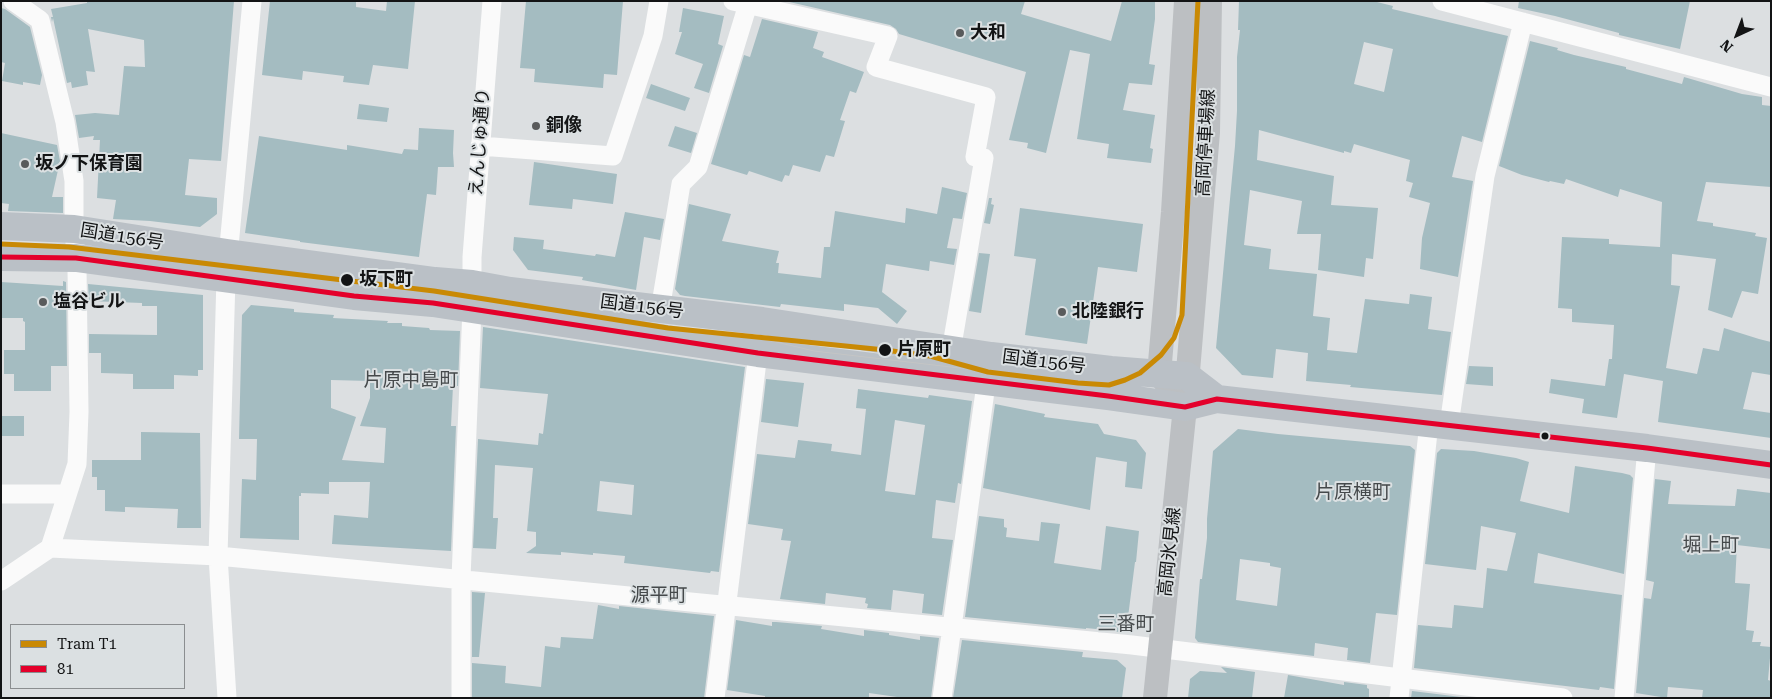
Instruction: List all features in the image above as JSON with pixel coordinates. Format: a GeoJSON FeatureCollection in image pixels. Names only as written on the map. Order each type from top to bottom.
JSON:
{"type":"FeatureCollection","features":[{"type":"Feature","properties":{"kind":"highway","name":"国道156号"},"geometry":{"type":"LineString","coordinates":[[1,226],[74,229],[227,266]]}},
{"type":"Feature","properties":{"kind":"highway","name":"国道156号"},"geometry":{"type":"LineString","coordinates":[[1,257],[76,258],[227,266],[435,281],[472,296],[758,353],[988,368],[1111,370],[1187,376]]}},
{"type":"Feature","properties":{"kind":"highway","name":"国道156号"},"geometry":{"type":"LineString","coordinates":[[472,296],[510,291],[762,321],[951,351],[988,368],[1185,407],[1217,399],[1647,448],[1771,465]]}},
{"type":"Feature","properties":{"kind":"highway"},"geometry":{"type":"LineString","coordinates":[[1187,376],[1217,399]]}},
{"type":"Feature","properties":{"kind":"main road","name":"高岡停車場線"},"geometry":{"type":"LineString","coordinates":[[1159,374],[1173,212],[1186,1]]}},
{"type":"Feature","properties":{"kind":"main road","name":"高岡停車場線"},"geometry":{"type":"LineString","coordinates":[[1185,407],[1208,132],[1210,1]]}},
{"type":"Feature","properties":{"kind":"main road"},"geometry":{"type":"LineString","coordinates":[[1159,374],[1185,407]]}},
{"type":"Feature","properties":{"kind":"main road","name":"高岡氷見線"},"geometry":{"type":"LineString","coordinates":[[1155,698],[1185,407]]}},
{"type":"Feature","properties":{"kind":"street"},"geometry":{"type":"LineString","coordinates":[[13,1],[40,20],[65,122],[74,181],[79,412],[77,464],[50,548]]}},
{"type":"Feature","properties":{"kind":"street"},"geometry":{"type":"LineString","coordinates":[[227,698],[218,556],[227,266],[252,1]]}},
{"type":"Feature","properties":{"kind":"street","name":"えんじゅ通り"},"geometry":{"type":"LineString","coordinates":[[461,698],[461,578],[472,257],[492,1]]}},
{"type":"Feature","properties":{"kind":"street"},"geometry":{"type":"LineString","coordinates":[[480,146],[614,156],[654,36],[659,1]]}},
{"type":"Feature","properties":{"kind":"street"},"geometry":{"type":"LineString","coordinates":[[1442,1],[1505,9],[1523,22],[1771,87]]}},
{"type":"Feature","properties":{"kind":"street"},"geometry":{"type":"LineString","coordinates":[[660,310],[681,184],[698,167],[743,2],[888,36],[876,67],[986,97],[975,157],[984,158],[951,351]]}},
{"type":"Feature","properties":{"kind":"street"},"geometry":{"type":"LineString","coordinates":[[1399,698],[1439,424],[1485,176],[1523,22]]}},
{"type":"Feature","properties":{"kind":"street"},"geometry":{"type":"LineString","coordinates":[[715,698],[762,321]]}},
{"type":"Feature","properties":{"kind":"street"},"geometry":{"type":"LineString","coordinates":[[942,698],[988,368]]}},
{"type":"Feature","properties":{"kind":"street"},"geometry":{"type":"LineString","coordinates":[[1624,698],[1647,448]]}},
{"type":"Feature","properties":{"kind":"street"},"geometry":{"type":"LineString","coordinates":[[1,494],[67,494]]}},
{"type":"Feature","properties":{"kind":"street"},"geometry":{"type":"LineString","coordinates":[[1,581],[50,548],[218,556],[728,604],[1159,648],[1563,698]]}},
{"type":"Feature","properties":{"kind":"building"},"geometry":{"type":"Polygon","coordinates":[[[87,1],[234,1],[221,161],[189,159],[185,195],[217,198],[217,214],[200,227],[113,219],[116,200],[97,198],[100,140],[93,140],[94,136],[79,138],[75,115],[95,113],[119,115],[124,66],[145,67],[144,40],[88,29],[95,72],[86,71],[88,85],[72,88],[71,82],[67,83],[53,18],[52,22],[51,9],[87,3],[87,1]]]}},
{"type":"Feature","properties":{"kind":"building"},"geometry":{"type":"Polygon","coordinates":[[[270,1],[356,1],[356,7],[386,11],[387,1],[415,1],[408,69],[373,65],[369,85],[343,82],[344,76],[303,71],[302,80],[262,75],[270,1]]]}},
{"type":"Feature","properties":{"kind":"building"},"geometry":{"type":"Polygon","coordinates":[[[526,1],[623,1],[617,75],[604,74],[603,88],[534,82],[535,69],[520,68],[526,1]]]}},
{"type":"Feature","properties":{"kind":"building"},"geometry":{"type":"Polygon","coordinates":[[[785,1],[1025,1],[1021,14],[1111,41],[1122,1],[1155,1],[1155,19],[1149,64],[1155,65],[1152,85],[1129,83],[1123,110],[1155,115],[1150,148],[1153,149],[1151,163],[1107,158],[1109,144],[1077,139],[1090,54],[1070,50],[1046,153],[1027,148],[1028,143],[1009,140],[1026,72],[899,34],[890,25],[785,1]]]}},
{"type":"Feature","properties":{"kind":"building"},"geometry":{"type":"Polygon","coordinates":[[[1239,1],[1373,1],[1393,6],[1392,9],[1508,36],[1482,142],[1462,136],[1452,177],[1473,181],[1458,277],[1420,269],[1422,238],[1430,203],[1409,197],[1413,183],[1406,181],[1410,160],[1354,144],[1351,153],[1344,151],[1344,153],[1259,130],[1257,160],[1334,176],[1331,205],[1378,208],[1373,259],[1366,258],[1364,277],[1318,270],[1321,234],[1297,234],[1302,201],[1250,190],[1244,245],[1271,249],[1269,269],[1317,274],[1313,316],[1330,318],[1327,350],[1357,353],[1365,299],[1409,304],[1410,294],[1432,297],[1428,329],[1451,332],[1442,395],[1306,381],[1308,353],[1276,349],[1273,378],[1242,375],[1216,348],[1235,146],[1237,57],[1240,30],[1238,30],[1239,1]],[[1364,42],[1354,84],[1384,92],[1393,49],[1364,42]]]}},
{"type":"Feature","properties":{"kind":"building"},"geometry":{"type":"Polygon","coordinates":[[[1519,1],[1690,1],[1680,49],[1518,8],[1519,1]]]}},
{"type":"Feature","properties":{"kind":"building"},"geometry":{"type":"Polygon","coordinates":[[[1,8],[30,27],[42,75],[40,85],[23,82],[23,85],[2,81],[5,63],[1,62],[1,8]]]}},
{"type":"Feature","properties":{"kind":"building"},"geometry":{"type":"Polygon","coordinates":[[[683,8],[724,16],[718,44],[723,46],[709,93],[694,88],[703,64],[675,54],[682,32],[679,32],[683,8]]]}},
{"type":"Feature","properties":{"kind":"building"},"geometry":{"type":"Polygon","coordinates":[[[762,19],[818,32],[813,48],[824,52],[822,57],[864,72],[856,93],[850,91],[840,120],[845,121],[834,157],[826,155],[820,172],[793,165],[789,176],[785,175],[782,182],[749,171],[747,175],[711,164],[744,55],[750,57],[762,19]]]}},
{"type":"Feature","properties":{"kind":"building"},"geometry":{"type":"Polygon","coordinates":[[[1530,41],[1682,84],[1684,77],[1742,94],[1762,97],[1762,105],[1771,106],[1771,187],[1706,182],[1697,221],[1713,223],[1713,226],[1756,233],[1755,236],[1767,238],[1758,294],[1742,291],[1732,318],[1708,310],[1716,259],[1672,254],[1671,285],[1680,286],[1666,368],[1697,374],[1703,348],[1719,351],[1724,328],[1771,342],[1771,375],[1752,372],[1743,409],[1771,413],[1771,438],[1658,422],[1663,381],[1624,374],[1617,418],[1582,413],[1584,399],[1549,393],[1551,379],[1605,386],[1609,359],[1612,359],[1614,325],[1572,322],[1572,309],[1558,308],[1562,237],[1609,239],[1609,244],[1660,247],[1662,202],[1620,189],[1618,197],[1566,179],[1564,184],[1549,182],[1522,175],[1499,166],[1530,41]]]}},
{"type":"Feature","properties":{"kind":"building"},"geometry":{"type":"Polygon","coordinates":[[[651,84],[690,98],[685,111],[646,98],[651,84]]]}},
{"type":"Feature","properties":{"kind":"building"},"geometry":{"type":"Polygon","coordinates":[[[359,104],[389,108],[387,122],[357,119],[359,104]]]}},
{"type":"Feature","properties":{"kind":"building"},"geometry":{"type":"Polygon","coordinates":[[[675,126],[697,133],[691,153],[668,146],[675,126]]]}},
{"type":"Feature","properties":{"kind":"building"},"geometry":{"type":"Polygon","coordinates":[[[419,128],[454,130],[454,167],[438,167],[436,195],[427,194],[419,257],[245,233],[259,136],[347,150],[347,145],[402,154],[404,149],[418,150],[419,128]]]}},
{"type":"Feature","properties":{"kind":"building"},"geometry":{"type":"Polygon","coordinates":[[[1,133],[57,145],[60,161],[52,197],[63,197],[63,213],[8,211],[9,204],[1,203],[1,133]]]}},
{"type":"Feature","properties":{"kind":"building"},"geometry":{"type":"Polygon","coordinates":[[[534,162],[617,174],[613,204],[573,199],[572,209],[529,205],[534,162]]]}},
{"type":"Feature","properties":{"kind":"building"},"geometry":{"type":"Polygon","coordinates":[[[942,187],[967,193],[962,219],[953,218],[947,248],[957,249],[954,265],[930,261],[929,271],[886,264],[882,292],[907,311],[897,324],[878,308],[844,304],[844,311],[781,304],[780,307],[685,296],[680,295],[675,289],[689,204],[731,214],[722,241],[779,251],[776,263],[779,263],[778,273],[821,278],[824,247],[830,247],[835,211],[905,223],[906,208],[937,214],[942,187]]]}},
{"type":"Feature","properties":{"kind":"building"},"geometry":{"type":"Polygon","coordinates":[[[989,198],[992,198],[991,204],[994,205],[990,224],[984,223],[989,198]]]}},
{"type":"Feature","properties":{"kind":"building"},"geometry":{"type":"Polygon","coordinates":[[[1020,208],[1143,224],[1137,272],[1098,267],[1087,344],[1025,335],[1036,259],[1014,256],[1020,208]]]}},
{"type":"Feature","properties":{"kind":"building"},"geometry":{"type":"Polygon","coordinates":[[[625,212],[664,219],[660,240],[644,237],[636,290],[582,280],[583,277],[528,270],[513,250],[514,237],[544,240],[543,249],[615,257],[625,212]]]}},
{"type":"Feature","properties":{"kind":"building"},"geometry":{"type":"Polygon","coordinates":[[[979,253],[990,254],[981,313],[969,311],[979,253]]]}},
{"type":"Feature","properties":{"kind":"building"},"geometry":{"type":"Polygon","coordinates":[[[63,281],[66,282],[67,366],[51,366],[51,391],[14,391],[14,374],[4,374],[4,350],[25,350],[25,322],[23,318],[1,318],[1,282],[63,286],[63,281]]]}},
{"type":"Feature","properties":{"kind":"building"},"geometry":{"type":"Polygon","coordinates":[[[88,284],[203,295],[203,370],[198,370],[198,376],[174,375],[174,389],[133,389],[133,374],[101,373],[101,353],[89,353],[89,334],[157,335],[157,306],[142,306],[142,303],[89,301],[88,284]]]}},
{"type":"Feature","properties":{"kind":"building"},"geometry":{"type":"Polygon","coordinates":[[[251,305],[294,309],[294,312],[334,315],[333,318],[388,321],[387,323],[402,323],[402,326],[429,328],[430,330],[460,331],[458,386],[453,386],[451,426],[456,426],[451,551],[332,544],[334,515],[368,518],[370,482],[329,482],[329,494],[301,493],[301,496],[299,496],[299,540],[240,538],[242,479],[256,480],[257,439],[239,439],[242,315],[251,305]],[[331,380],[331,408],[356,417],[342,460],[384,463],[386,428],[360,426],[370,398],[370,381],[331,380]]]}},
{"type":"Feature","properties":{"kind":"building"},"geometry":{"type":"Polygon","coordinates":[[[483,327],[745,367],[719,572],[711,571],[710,573],[624,563],[625,556],[561,552],[561,555],[526,553],[536,546],[536,532],[527,531],[533,468],[495,465],[493,518],[498,518],[496,549],[473,548],[478,439],[538,445],[539,433],[543,434],[548,394],[480,388],[483,327]],[[600,481],[597,511],[632,515],[634,485],[600,481]]]}},
{"type":"Feature","properties":{"kind":"building"},"geometry":{"type":"Polygon","coordinates":[[[1469,366],[1493,367],[1493,386],[1466,384],[1469,366]]]}},
{"type":"Feature","properties":{"kind":"building"},"geometry":{"type":"Polygon","coordinates":[[[766,379],[804,383],[798,427],[761,422],[766,379]]]}},
{"type":"Feature","properties":{"kind":"building"},"geometry":{"type":"Polygon","coordinates":[[[858,389],[928,398],[929,395],[972,401],[961,484],[958,483],[955,503],[936,500],[932,538],[953,540],[942,615],[922,613],[924,594],[893,590],[891,610],[867,608],[866,598],[826,593],[825,604],[780,599],[791,541],[781,540],[783,529],[748,524],[757,454],[795,458],[798,440],[832,444],[831,451],[861,455],[866,409],[856,408],[858,389]],[[895,420],[885,491],[915,495],[925,425],[895,420]]]}},
{"type":"Feature","properties":{"kind":"building"},"geometry":{"type":"Polygon","coordinates":[[[995,404],[1045,414],[1044,417],[1098,424],[1104,434],[1136,440],[1146,453],[1142,489],[1125,487],[1127,462],[1096,457],[1090,510],[983,488],[995,404]]]}},
{"type":"Feature","properties":{"kind":"building"},"geometry":{"type":"Polygon","coordinates":[[[1,416],[24,416],[24,436],[1,436],[1,416]]]}},
{"type":"Feature","properties":{"kind":"building"},"geometry":{"type":"Polygon","coordinates":[[[1238,429],[1410,446],[1415,450],[1397,615],[1376,613],[1370,663],[1347,660],[1348,648],[1315,643],[1314,656],[1198,642],[1195,638],[1200,579],[1202,579],[1207,538],[1213,451],[1238,429]],[[1240,559],[1236,600],[1277,606],[1281,568],[1270,566],[1270,563],[1240,559]]]}},
{"type":"Feature","properties":{"kind":"building"},"geometry":{"type":"Polygon","coordinates":[[[141,432],[200,433],[201,528],[177,528],[178,509],[125,507],[125,512],[105,511],[105,490],[97,490],[97,477],[92,477],[92,460],[141,460],[141,432]]]}},
{"type":"Feature","properties":{"kind":"building"},"geometry":{"type":"Polygon","coordinates":[[[1441,449],[1474,451],[1529,462],[1520,501],[1569,513],[1575,466],[1622,473],[1633,478],[1624,574],[1538,553],[1534,583],[1622,595],[1614,689],[1600,687],[1599,690],[1414,668],[1418,625],[1452,628],[1454,605],[1483,608],[1487,568],[1507,571],[1516,533],[1481,526],[1476,570],[1425,564],[1437,453],[1441,449]]]}},
{"type":"Feature","properties":{"kind":"building"},"geometry":{"type":"Polygon","coordinates":[[[1655,479],[1671,481],[1668,504],[1735,506],[1737,489],[1771,493],[1771,549],[1737,545],[1735,583],[1750,584],[1746,630],[1754,631],[1752,642],[1761,642],[1760,646],[1771,647],[1768,680],[1771,681],[1771,698],[1702,698],[1703,690],[1668,687],[1667,698],[1636,693],[1644,598],[1651,599],[1654,582],[1646,580],[1655,479]]]}},
{"type":"Feature","properties":{"kind":"building"},"geometry":{"type":"Polygon","coordinates":[[[979,516],[1004,519],[1004,527],[1007,528],[1006,537],[1039,541],[1041,522],[1060,524],[1054,563],[1101,570],[1106,526],[1139,531],[1126,633],[965,617],[979,516]]]}},
{"type":"Feature","properties":{"kind":"building"},"geometry":{"type":"Polygon","coordinates":[[[472,592],[485,593],[479,657],[472,657],[472,592]]]}},
{"type":"Feature","properties":{"kind":"building"},"geometry":{"type":"Polygon","coordinates":[[[598,605],[619,609],[619,606],[714,616],[704,698],[472,698],[472,663],[506,666],[505,683],[541,687],[545,646],[560,648],[561,637],[593,639],[598,605]]]}},
{"type":"Feature","properties":{"kind":"building"},"geometry":{"type":"Polygon","coordinates":[[[736,620],[772,626],[772,622],[776,622],[822,626],[821,629],[864,636],[864,630],[920,640],[920,636],[939,638],[931,698],[904,698],[869,693],[869,698],[765,698],[765,696],[727,690],[736,620]]]}},
{"type":"Feature","properties":{"kind":"building"},"geometry":{"type":"Polygon","coordinates":[[[962,640],[1083,652],[1082,657],[1117,660],[1126,668],[1122,698],[953,698],[962,640]]]}},
{"type":"Feature","properties":{"kind":"building"},"geometry":{"type":"Polygon","coordinates":[[[1221,667],[1255,672],[1252,698],[1188,698],[1190,679],[1200,671],[1227,673],[1221,667]]]}},
{"type":"Feature","properties":{"kind":"building"},"geometry":{"type":"Polygon","coordinates":[[[1288,675],[1344,685],[1344,682],[1367,685],[1369,698],[1284,698],[1288,675]]]}},
{"type":"Feature","properties":{"kind":"building"},"geometry":{"type":"Polygon","coordinates":[[[1412,691],[1469,698],[1411,698],[1412,691]]]}},
{"type":"Feature","properties":{"kind":"tram line","name":"T1"},"geometry":{"type":"LineString","coordinates":[[1,244],[69,247],[434,291],[668,328],[885,350],[930,356],[988,372],[1109,385],[1140,373],[1161,355],[1174,338],[1182,315],[1198,1]]}},
{"type":"Feature","properties":{"kind":"tram line"},"geometry":{"type":"LineString","coordinates":[[755,337],[814,351],[985,371]]}},
{"type":"Feature","properties":{"kind":"transit line","name":"81"},"geometry":{"type":"LineString","coordinates":[[1,257],[76,258],[354,296],[433,303],[758,353],[1185,407],[1217,399],[1647,448],[1771,465]]}},
{"type":"Feature","properties":{"kind":"place","name":"大和"},"geometry":{"type":"Point","coordinates":[960,33]}},
{"type":"Feature","properties":{"kind":"place","name":"銅像"},"geometry":{"type":"Point","coordinates":[536,126]}},
{"type":"Feature","properties":{"kind":"place","name":"坂ノ下保育園"},"geometry":{"type":"Point","coordinates":[25,164]}},
{"type":"Feature","properties":{"kind":"place","name":"坂下町"},"geometry":{"type":"Point","coordinates":[347,280]}},
{"type":"Feature","properties":{"kind":"place","name":"塩谷ビル"},"geometry":{"type":"Point","coordinates":[43,302]}},
{"type":"Feature","properties":{"kind":"place","name":"北陸銀行"},"geometry":{"type":"Point","coordinates":[1062,312]}},
{"type":"Feature","properties":{"kind":"place","name":"片原町"},"geometry":{"type":"Point","coordinates":[885,350]}},
{"type":"Feature","properties":{"kind":"district","name":"片原中島町"},"geometry":{"type":"Point","coordinates":[411,380]}},
{"type":"Feature","properties":{"kind":"district","name":"片原横町"},"geometry":{"type":"Point","coordinates":[1353,492]}},
{"type":"Feature","properties":{"kind":"district","name":"堀上町"},"geometry":{"type":"Point","coordinates":[1711,545]}},
{"type":"Feature","properties":{"kind":"district","name":"源平町"},"geometry":{"type":"Point","coordinates":[659,595]}},
{"type":"Feature","properties":{"kind":"district","name":"三番町"},"geometry":{"type":"Point","coordinates":[1126,624]}}]}
